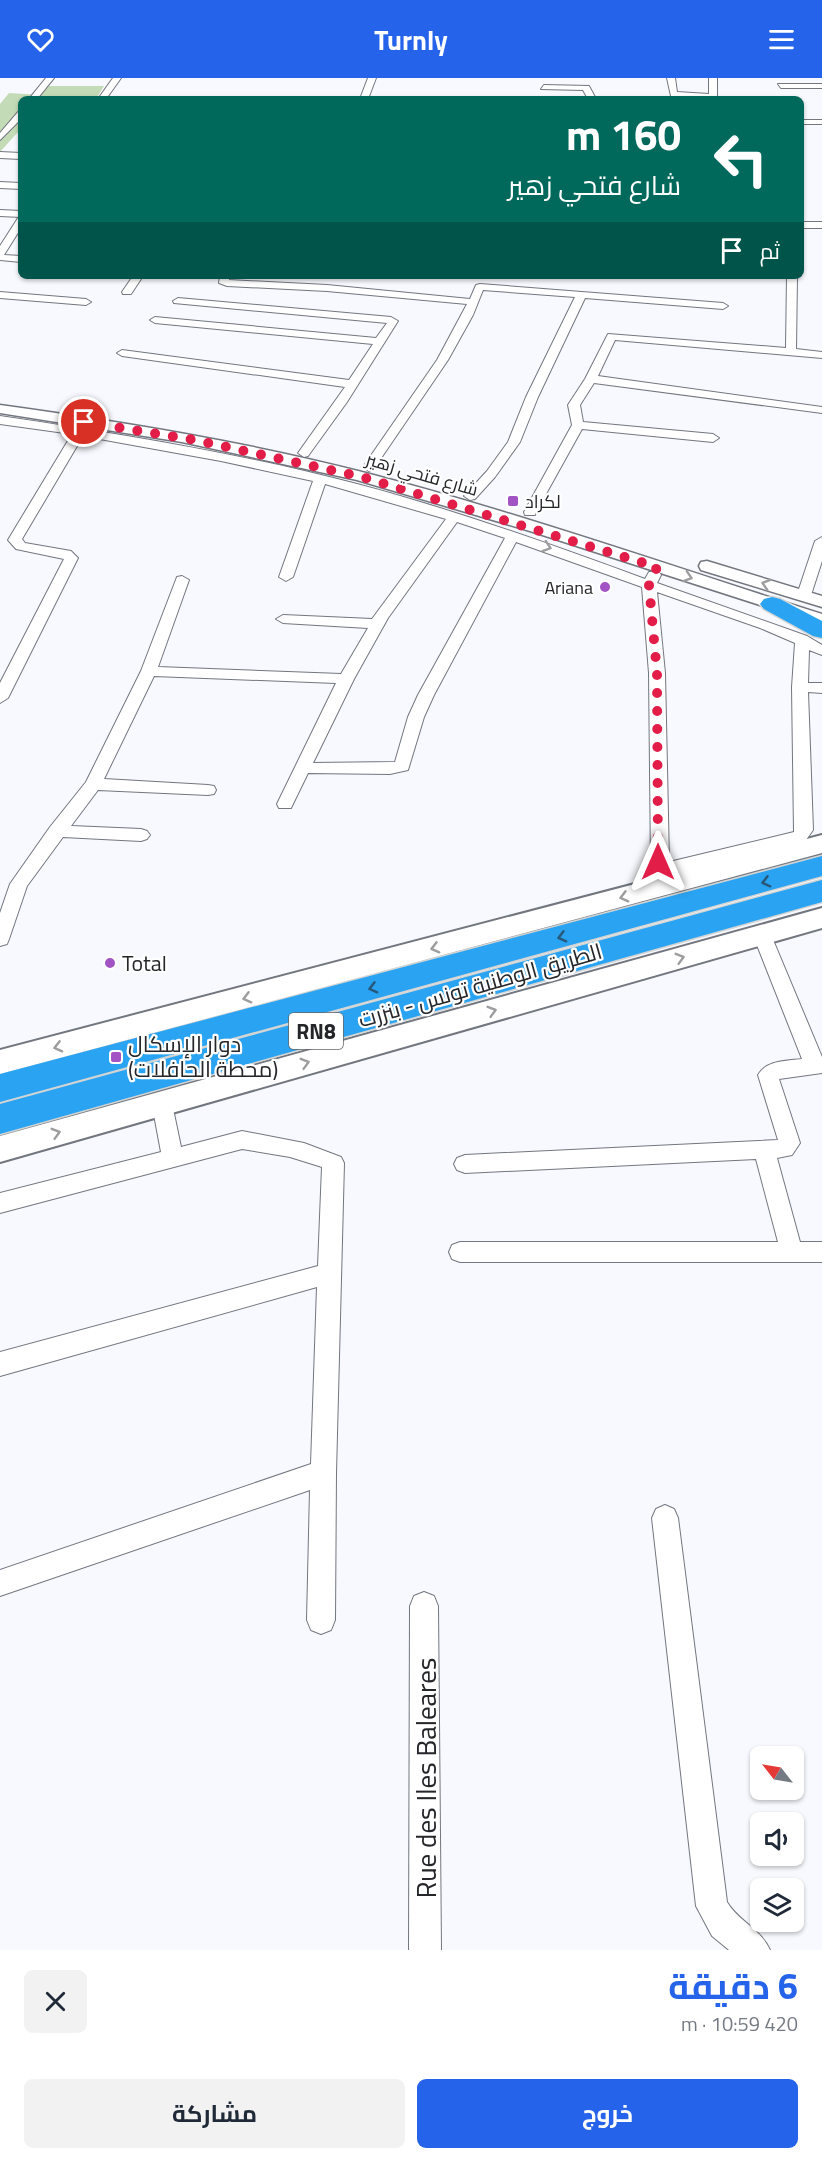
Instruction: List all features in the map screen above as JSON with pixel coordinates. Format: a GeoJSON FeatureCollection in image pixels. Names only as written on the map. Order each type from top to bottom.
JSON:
{"type":"FeatureCollection","features":[{"type":"Feature","properties":{"kind":"highway"},"geometry":{"type":"LineString","coordinates":[[772,604],[812,635]]}},
{"type":"Feature","properties":{"kind":"highway","name":"الطريق الوطنية تونس - بنزرت"},"geometry":{"type":"LineString","coordinates":[[0,1119],[625,933],[822,866]]}},
{"type":"Feature","properties":{"kind":"highway","name":"الطريق الوطنية تونس - بنزرت"},"geometry":{"type":"LineString","coordinates":[[0,1088],[625,933],[822,891]]}},
{"type":"Feature","properties":{"kind":"main road"},"geometry":{"type":"LineString","coordinates":[[0,1062],[822,844]]}},
{"type":"Feature","properties":{"kind":"main road"},"geometry":{"type":"LineString","coordinates":[[0,1149],[822,918]]}},
{"type":"Feature","properties":{"kind":"street"},"geometry":{"type":"LineString","coordinates":[[35,96],[50,78]]}},
{"type":"Feature","properties":{"kind":"street"},"geometry":{"type":"LineString","coordinates":[[104,96],[117,78]]}},
{"type":"Feature","properties":{"kind":"street"},"geometry":{"type":"LineString","coordinates":[[365,96],[372,78]]}},
{"type":"Feature","properties":{"kind":"street"},"geometry":{"type":"LineString","coordinates":[[536,78],[540,87],[586,88],[590,96]]}},
{"type":"Feature","properties":{"kind":"street"},"geometry":{"type":"LineString","coordinates":[[671,78],[674,94],[694,96]]}},
{"type":"Feature","properties":{"kind":"street"},"geometry":{"type":"LineString","coordinates":[[713,96],[714,78]]}},
{"type":"Feature","properties":{"kind":"street"},"geometry":{"type":"LineString","coordinates":[[781,85],[822,86]]}},
{"type":"Feature","properties":{"kind":"street"},"geometry":{"type":"LineString","coordinates":[[0,138],[18,117]]}},
{"type":"Feature","properties":{"kind":"street"},"geometry":{"type":"LineString","coordinates":[[804,122],[821,125]]}},
{"type":"Feature","properties":{"kind":"street"},"geometry":{"type":"LineString","coordinates":[[0,155],[18,156]]}},
{"type":"Feature","properties":{"kind":"street"},"geometry":{"type":"LineString","coordinates":[[0,184],[18,186]]}},
{"type":"Feature","properties":{"kind":"street"},"geometry":{"type":"LineString","coordinates":[[0,213],[18,214]]}},
{"type":"Feature","properties":{"kind":"street"},"geometry":{"type":"LineString","coordinates":[[18,225],[0,256],[18,259]]}},
{"type":"Feature","properties":{"kind":"street"},"geometry":{"type":"LineString","coordinates":[[804,225],[822,225]]}},
{"type":"Feature","properties":{"kind":"street"},"geometry":{"type":"LineString","coordinates":[[127,292],[136,279]]}},
{"type":"Feature","properties":{"kind":"street"},"geometry":{"type":"LineString","coordinates":[[224,279],[223,281],[227,282],[296,281],[375,288],[474,302]]}},
{"type":"Feature","properties":{"kind":"street"},"geometry":{"type":"LineString","coordinates":[[791,352],[792,279]]}},
{"type":"Feature","properties":{"kind":"street"},"geometry":{"type":"LineString","coordinates":[[369,467],[443,359],[474,302],[481,282],[581,295],[723,306]]}},
{"type":"Feature","properties":{"kind":"street"},"geometry":{"type":"LineString","coordinates":[[0,295],[86,302]]}},
{"type":"Feature","properties":{"kind":"street"},"geometry":{"type":"LineString","coordinates":[[470,496],[491,474],[514,442],[532,397],[581,295]]}},
{"type":"Feature","properties":{"kind":"street"},"geometry":{"type":"LineString","coordinates":[[178,301],[393,321],[351,384],[342,402],[304,453]]}},
{"type":"Feature","properties":{"kind":"street"},"geometry":{"type":"LineString","coordinates":[[155,320],[380,342]]}},
{"type":"Feature","properties":{"kind":"street"},"geometry":{"type":"LineString","coordinates":[[530,512],[578,425],[574,405],[591,379],[596,365],[614,335],[822,355]]}},
{"type":"Feature","properties":{"kind":"street"},"geometry":{"type":"LineString","coordinates":[[122,353],[351,384]]}},
{"type":"Feature","properties":{"kind":"street"},"geometry":{"type":"LineString","coordinates":[[591,379],[822,410]]}},
{"type":"Feature","properties":{"kind":"street","name":"شارع فتحي زهير"},"geometry":{"type":"LineString","coordinates":[[0,399],[185,428],[369,467],[530,512],[822,602]]}},
{"type":"Feature","properties":{"kind":"street","name":"شارع فتحي زهير"},"geometry":{"type":"LineString","coordinates":[[0,409],[186,439],[351,474],[463,506],[822,620]]}},
{"type":"Feature","properties":{"kind":"street"},"geometry":{"type":"LineString","coordinates":[[0,420],[79,432],[320,480],[454,517],[649,585],[812,635],[822,651]]}},
{"type":"Feature","properties":{"kind":"street"},"geometry":{"type":"LineString","coordinates":[[578,425],[713,438]]}},
{"type":"Feature","properties":{"kind":"street"},"geometry":{"type":"LineString","coordinates":[[0,698],[71,558],[66,554],[21,546],[15,540],[79,432]]}},
{"type":"Feature","properties":{"kind":"street"},"geometry":{"type":"LineString","coordinates":[[286,577],[320,480]]}},
{"type":"Feature","properties":{"kind":"street"},"geometry":{"type":"LineString","coordinates":[[285,804],[346,679],[377,624],[454,517]]}},
{"type":"Feature","properties":{"kind":"street"},"geometry":{"type":"LineString","coordinates":[[301,768],[390,769],[402,766],[416,717],[426,695],[513,536]]}},
{"type":"Feature","properties":{"kind":"street"},"geometry":{"type":"LineString","coordinates":[[804,595],[822,541]]}},
{"type":"Feature","properties":{"kind":"street"},"geometry":{"type":"LineString","coordinates":[[657,567],[649,585],[657,673],[660,866],[672,869],[801,836],[805,824],[800,687],[812,635]]}},
{"type":"Feature","properties":{"kind":"street"},"geometry":{"type":"LineString","coordinates":[[0,939],[19,884],[93,784],[149,671],[182,580]]}},
{"type":"Feature","properties":{"kind":"street"},"geometry":{"type":"LineString","coordinates":[[283,619],[377,624]]}},
{"type":"Feature","properties":{"kind":"street"},"geometry":{"type":"LineString","coordinates":[[149,671],[346,679]]}},
{"type":"Feature","properties":{"kind":"street"},"geometry":{"type":"LineString","coordinates":[[800,687],[822,688]]}},
{"type":"Feature","properties":{"kind":"street"},"geometry":{"type":"LineString","coordinates":[[93,784],[208,790]]}},
{"type":"Feature","properties":{"kind":"street"},"geometry":{"type":"LineString","coordinates":[[56,831],[141,835]]}},
{"type":"Feature","properties":{"kind":"street"},"geometry":{"type":"LineString","coordinates":[[465,1164],[784,1149],[789,1143],[768,1076],[777,1070],[818,1065],[762,935]]}},
{"type":"Feature","properties":{"kind":"street"},"geometry":{"type":"LineString","coordinates":[[162,1104],[173,1158]]}},
{"type":"Feature","properties":{"kind":"street"},"geometry":{"type":"LineString","coordinates":[[0,1203],[242,1140],[257,1141],[329,1159],[334,1171],[323,1473],[321,1620]]}},
{"type":"Feature","properties":{"kind":"street"},"geometry":{"type":"LineString","coordinates":[[764,1151],[792,1252]]}},
{"type":"Feature","properties":{"kind":"street"},"geometry":{"type":"LineString","coordinates":[[460,1252],[822,1251]]}},
{"type":"Feature","properties":{"kind":"street"},"geometry":{"type":"LineString","coordinates":[[0,1364],[329,1273]]}},
{"type":"Feature","properties":{"kind":"street"},"geometry":{"type":"LineString","coordinates":[[0,1583],[323,1473]]}},
{"type":"Feature","properties":{"kind":"street"},"geometry":{"type":"LineString","coordinates":[[665,1518],[712,1906],[723,1924],[754,1950]]}},
{"type":"Feature","properties":{"kind":"street","name":"Rue des Iles Baleares"},"geometry":{"type":"LineString","coordinates":[[424,1606],[425,1950]]}},
{"type":"Feature","properties":{"kind":"green space"},"geometry":{"type":"Polygon","coordinates":[[[49,86],[104,86],[98,96],[18,96],[18,133],[0,152],[0,104],[9,93],[41,95],[49,86]]]}},
{"type":"Feature","properties":{"kind":"place","name":"لكراد"},"geometry":{"type":"Point","coordinates":[513,501]}},
{"type":"Feature","properties":{"kind":"place","name":"Ariana"},"geometry":{"type":"Point","coordinates":[605,587]}},
{"type":"Feature","properties":{"kind":"place","name":"Total"},"geometry":{"type":"Point","coordinates":[110,963]}},
{"type":"Feature","properties":{"kind":"place","name":"دوار الإسكال (محطة الحافلات)"},"geometry":{"type":"Point","coordinates":[116,1057]}},
{"type":"Feature","properties":{"kind":"route"},"geometry":{"type":"LineString","coordinates":[[84,422],[195,440],[362,477],[657,567],[649,585],[657,673],[658,862]]}}]}
